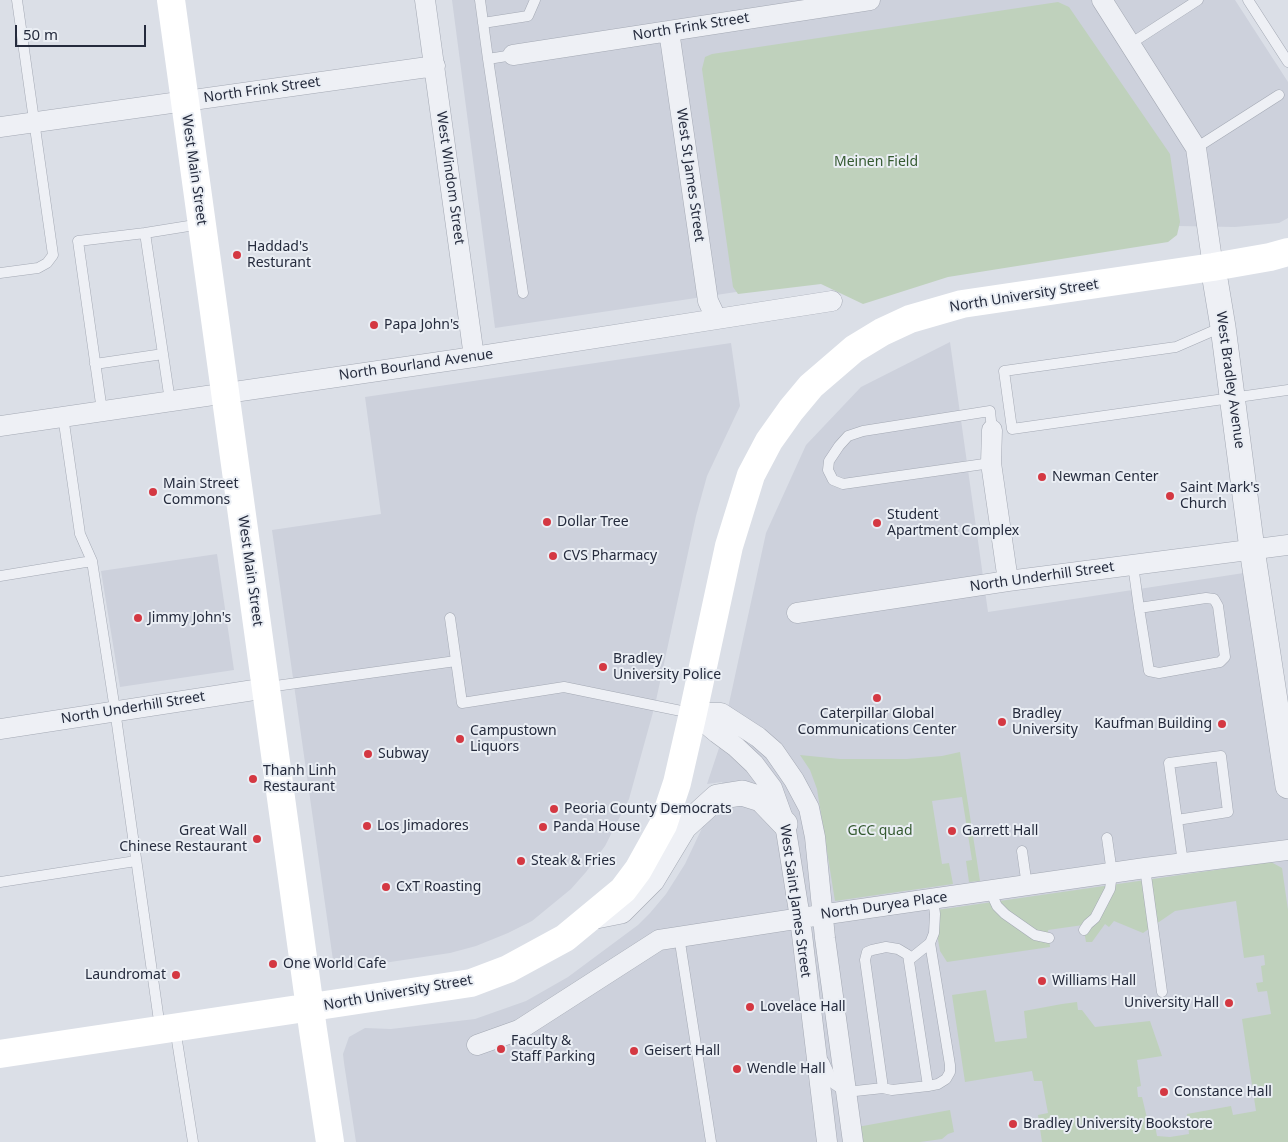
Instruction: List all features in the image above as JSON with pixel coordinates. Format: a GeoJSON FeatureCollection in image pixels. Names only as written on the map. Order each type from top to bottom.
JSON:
{"type":"FeatureCollection","features":[{"type":"Feature","properties":{"kind":"main road","name":"West Main Street"},"geometry":{"type":"LineString","coordinates":[[171,0],[330,1142]]}},
{"type":"Feature","properties":{"kind":"main road","name":"North University Street"},"geometry":{"type":"LineString","coordinates":[[0,1054],[471,983],[508,969],[564,938],[623,890],[638,870],[663,825],[693,713],[729,546],[752,475],[769,441],[811,386],[851,351],[882,332],[910,319],[962,304],[1213,267],[1288,252]]}},
{"type":"Feature","properties":{"kind":"street","name":"West Windom Street"},"geometry":{"type":"LineString","coordinates":[[425,0],[474,357]]}},
{"type":"Feature","properties":{"kind":"street","name":"North Frink Street"},"geometry":{"type":"LineString","coordinates":[[513,55],[870,0]]}},
{"type":"Feature","properties":{"kind":"street","name":"West Bradley Avenue"},"geometry":{"type":"LineString","coordinates":[[1102,0],[1196,148],[1223,327],[1252,549],[1282,699],[1288,786]]}},
{"type":"Feature","properties":{"kind":"street","name":"West St James Street"},"geometry":{"type":"LineString","coordinates":[[669,31],[708,301],[716,318]]}},
{"type":"Feature","properties":{"kind":"street","name":"North Frink Street"},"geometry":{"type":"LineString","coordinates":[[0,127],[435,66]]}},
{"type":"Feature","properties":{"kind":"street","name":"North Bourland Avenue"},"geometry":{"type":"LineString","coordinates":[[0,426],[474,357],[832,301]]}},
{"type":"Feature","properties":{"kind":"street"},"geometry":{"type":"LineString","coordinates":[[992,430],[991,463],[1008,581]]}},
{"type":"Feature","properties":{"kind":"street","name":"North Underhill Street"},"geometry":{"type":"LineString","coordinates":[[797,613],[1008,581],[1288,545]]}},
{"type":"Feature","properties":{"kind":"street","name":"North Underhill Street"},"geometry":{"type":"LineString","coordinates":[[0,729],[267,688]]}},
{"type":"Feature","properties":{"kind":"street","name":"West Saint James Street"},"geometry":{"type":"LineString","coordinates":[[693,713],[754,764],[772,788],[785,824],[800,918],[827,1142]]}},
{"type":"Feature","properties":{"kind":"street","name":"West Saint James Street"},"geometry":{"type":"LineString","coordinates":[[693,713],[721,713],[743,726],[774,751],[794,780],[809,808],[815,837],[852,1142]]}},
{"type":"Feature","properties":{"kind":"street"},"geometry":{"type":"LineString","coordinates":[[590,917],[621,911],[652,880],[684,826],[717,796],[742,794],[761,799],[785,824]]}},
{"type":"Feature","properties":{"kind":"street","name":"North Duryea Place"},"geometry":{"type":"LineString","coordinates":[[477,1045],[519,1030],[659,940],[1145,868],[1288,850]]}},
{"type":"Feature","properties":{"kind":"lane"},"geometry":{"type":"LineString","coordinates":[[0,273],[38,268],[47,263],[53,254],[36,122],[17,0]]}},
{"type":"Feature","properties":{"kind":"lane"},"geometry":{"type":"LineString","coordinates":[[480,0],[523,293]]}},
{"type":"Feature","properties":{"kind":"lane"},"geometry":{"type":"LineString","coordinates":[[483,23],[528,16],[535,0]]}},
{"type":"Feature","properties":{"kind":"lane"},"geometry":{"type":"LineString","coordinates":[[1130,44],[1198,0]]}},
{"type":"Feature","properties":{"kind":"lane"},"geometry":{"type":"LineString","coordinates":[[1248,0],[1288,62]]}},
{"type":"Feature","properties":{"kind":"lane"},"geometry":{"type":"LineString","coordinates":[[488,59],[513,55]]}},
{"type":"Feature","properties":{"kind":"lane"},"geometry":{"type":"LineString","coordinates":[[1196,148],[1279,95]]}},
{"type":"Feature","properties":{"kind":"lane"},"geometry":{"type":"LineString","coordinates":[[102,411],[78,241],[202,224]]}},
{"type":"Feature","properties":{"kind":"lane"},"geometry":{"type":"LineString","coordinates":[[145,233],[170,401]]}},
{"type":"Feature","properties":{"kind":"lane"},"geometry":{"type":"LineString","coordinates":[[1223,327],[1176,347],[1004,371],[1012,429],[1288,390]]}},
{"type":"Feature","properties":{"kind":"lane"},"geometry":{"type":"LineString","coordinates":[[95,364],[163,354]]}},
{"type":"Feature","properties":{"kind":"lane"},"geometry":{"type":"LineString","coordinates":[[991,463],[843,484],[833,480],[828,470],[829,461],[848,436],[863,431],[990,411],[992,430]]}},
{"type":"Feature","properties":{"kind":"lane"},"geometry":{"type":"LineString","coordinates":[[63,416],[80,534],[92,561],[116,710],[136,861],[192,1142]]}},
{"type":"Feature","properties":{"kind":"lane"},"geometry":{"type":"LineString","coordinates":[[0,576],[92,561]]}},
{"type":"Feature","properties":{"kind":"lane"},"geometry":{"type":"LineString","coordinates":[[1133,565],[1139,608],[1149,671],[1159,673],[1220,662],[1225,657],[1218,606],[1214,599],[1206,598],[1139,608]]}},
{"type":"Feature","properties":{"kind":"lane"},"geometry":{"type":"LineString","coordinates":[[450,618],[462,703],[564,686],[693,713]]}},
{"type":"Feature","properties":{"kind":"lane"},"geometry":{"type":"LineString","coordinates":[[267,688],[456,661]]}},
{"type":"Feature","properties":{"kind":"lane"},"geometry":{"type":"LineString","coordinates":[[1177,820],[1228,812],[1221,756],[1169,763],[1183,863]]}},
{"type":"Feature","properties":{"kind":"lane"},"geometry":{"type":"LineString","coordinates":[[1084,930],[1095,918],[1110,889],[1112,873],[1107,838]]}},
{"type":"Feature","properties":{"kind":"lane"},"geometry":{"type":"LineString","coordinates":[[1022,851],[1027,886]]}},
{"type":"Feature","properties":{"kind":"lane"},"geometry":{"type":"LineString","coordinates":[[0,882],[136,861]]}},
{"type":"Feature","properties":{"kind":"lane"},"geometry":{"type":"LineString","coordinates":[[1145,868],[1162,992]]}},
{"type":"Feature","properties":{"kind":"lane"},"geometry":{"type":"LineString","coordinates":[[990,891],[997,906],[1005,914],[1035,935],[1049,938]]}},
{"type":"Feature","properties":{"kind":"lane"},"geometry":{"type":"LineString","coordinates":[[909,960],[930,942],[934,933],[935,914],[933,899]]}},
{"type":"Feature","properties":{"kind":"lane"},"geometry":{"type":"LineString","coordinates":[[679,936],[711,1142]]}},
{"type":"Feature","properties":{"kind":"lane"},"geometry":{"type":"LineString","coordinates":[[813,1030],[834,1084],[846,1092],[928,1086],[938,1084],[946,1079],[950,1072],[950,1065],[930,942]]}},
{"type":"Feature","properties":{"kind":"lane"},"geometry":{"type":"LineString","coordinates":[[883,1088],[865,960],[867,952],[886,947],[898,949],[908,955],[928,1086]]}},
{"type":"Feature","properties":{"kind":"shaded area"},"geometry":{"type":"Polygon","coordinates":[[[452,0],[1235,0],[1288,82],[1288,218],[1279,223],[1235,227],[1178,226],[495,328],[452,0]]]}},
{"type":"Feature","properties":{"kind":"shaded area","name":"Bradley University"},"geometry":{"type":"Polygon","coordinates":[[[950,342],[988,612],[1257,571],[1288,786],[1288,1142],[356,1142],[343,1054],[349,1037],[365,1028],[391,1029],[475,1019],[526,1001],[568,977],[638,925],[666,894],[685,864],[703,826],[713,817],[727,811],[722,782],[707,784],[720,745],[766,533],[806,445],[861,387],[950,342]]]}},
{"type":"Feature","properties":{"kind":"shaded area"},"geometry":{"type":"Polygon","coordinates":[[[731,343],[740,406],[707,476],[696,516],[655,705],[629,799],[605,846],[571,889],[532,921],[508,933],[476,946],[450,953],[344,969],[333,960],[272,530],[381,514],[365,397],[731,343]]]}},
{"type":"Feature","properties":{"kind":"shaded area"},"geometry":{"type":"Polygon","coordinates":[[[217,554],[234,670],[120,687],[101,571],[217,554]]]}},
{"type":"Feature","properties":{"kind":"green space","name":"Meinen Field"},"geometry":{"type":"Polygon","coordinates":[[[1058,2],[1069,7],[1170,154],[1180,222],[1177,235],[1168,242],[948,277],[863,304],[821,284],[738,294],[733,287],[702,69],[705,57],[712,54],[1058,2]]]}},
{"type":"Feature","properties":{"kind":"green space","name":"GCC quad"},"geometry":{"type":"Polygon","coordinates":[[[960,752],[980,881],[969,882],[966,861],[972,860],[962,797],[932,801],[942,864],[949,863],[953,884],[835,901],[817,789],[810,770],[800,755],[840,759],[907,759],[942,756],[960,752]]]}},
{"type":"Feature","properties":{"kind":"green space"},"geometry":{"type":"Polygon","coordinates":[[[1271,862],[1282,868],[1288,910],[1288,1142],[1042,1142],[1038,1115],[1048,1113],[1042,1081],[1034,1081],[1032,1071],[965,1082],[952,995],[986,990],[995,1042],[1027,1038],[1024,1011],[1062,1004],[1077,1002],[1078,1010],[1082,1010],[1095,1027],[1150,1021],[1162,1056],[1137,1060],[1141,1086],[1137,1087],[1138,1097],[1142,1097],[1147,1118],[1154,1120],[1157,1136],[1170,1137],[1189,1134],[1187,1114],[1231,1106],[1233,1115],[1256,1111],[1242,1019],[1271,1014],[1267,991],[1258,992],[1256,983],[1263,982],[1261,966],[1265,965],[1264,955],[1244,958],[1236,901],[1175,911],[1143,933],[1114,921],[1109,927],[1105,924],[1092,942],[1086,942],[1083,925],[1048,930],[1050,947],[947,962],[940,951],[935,923],[937,910],[1271,862]]]}},
{"type":"Feature","properties":{"kind":"green space"},"geometry":{"type":"Polygon","coordinates":[[[950,1110],[954,1132],[942,1139],[920,1142],[854,1142],[852,1128],[950,1110]]]}},
{"type":"Feature","properties":{"kind":"place","name":"Haddad's Resturant"},"geometry":{"type":"Point","coordinates":[237,255]}},
{"type":"Feature","properties":{"kind":"place","name":"Papa John's"},"geometry":{"type":"Point","coordinates":[374,325]}},
{"type":"Feature","properties":{"kind":"place","name":"Newman Center"},"geometry":{"type":"Point","coordinates":[1042,477]}},
{"type":"Feature","properties":{"kind":"place","name":"Main Street Commons"},"geometry":{"type":"Point","coordinates":[153,492]}},
{"type":"Feature","properties":{"kind":"place","name":"Saint Mark's Church"},"geometry":{"type":"Point","coordinates":[1170,496]}},
{"type":"Feature","properties":{"kind":"place","name":"Dollar Tree"},"geometry":{"type":"Point","coordinates":[547,522]}},
{"type":"Feature","properties":{"kind":"place","name":"Student Apartment Complex"},"geometry":{"type":"Point","coordinates":[877,523]}},
{"type":"Feature","properties":{"kind":"place","name":"CVS Pharmacy"},"geometry":{"type":"Point","coordinates":[553,556]}},
{"type":"Feature","properties":{"kind":"place","name":"Jimmy John's"},"geometry":{"type":"Point","coordinates":[138,618]}},
{"type":"Feature","properties":{"kind":"place","name":"Bradley University Police"},"geometry":{"type":"Point","coordinates":[603,667]}},
{"type":"Feature","properties":{"kind":"place","name":"Caterpillar Global Communications Center"},"geometry":{"type":"Point","coordinates":[877,698]}},
{"type":"Feature","properties":{"kind":"place","name":"Bradley University"},"geometry":{"type":"Point","coordinates":[1002,722]}},
{"type":"Feature","properties":{"kind":"place","name":"Kaufman Building"},"geometry":{"type":"Point","coordinates":[1222,724]}},
{"type":"Feature","properties":{"kind":"place","name":"Campustown Liquors"},"geometry":{"type":"Point","coordinates":[460,739]}},
{"type":"Feature","properties":{"kind":"place","name":"Subway"},"geometry":{"type":"Point","coordinates":[368,754]}},
{"type":"Feature","properties":{"kind":"place","name":"Thanh Linh Restaurant"},"geometry":{"type":"Point","coordinates":[253,779]}},
{"type":"Feature","properties":{"kind":"place","name":"Peoria County Democrats"},"geometry":{"type":"Point","coordinates":[554,809]}},
{"type":"Feature","properties":{"kind":"place","name":"Los Jimadores"},"geometry":{"type":"Point","coordinates":[367,826]}},
{"type":"Feature","properties":{"kind":"place","name":"Panda House"},"geometry":{"type":"Point","coordinates":[543,827]}},
{"type":"Feature","properties":{"kind":"place","name":"Garrett Hall"},"geometry":{"type":"Point","coordinates":[952,831]}},
{"type":"Feature","properties":{"kind":"place","name":"Great Wall Chinese Restaurant"},"geometry":{"type":"Point","coordinates":[257,839]}},
{"type":"Feature","properties":{"kind":"place","name":"Steak & Fries"},"geometry":{"type":"Point","coordinates":[521,861]}},
{"type":"Feature","properties":{"kind":"place","name":"CxT Roasting"},"geometry":{"type":"Point","coordinates":[386,887]}},
{"type":"Feature","properties":{"kind":"place","name":"One World Cafe"},"geometry":{"type":"Point","coordinates":[273,964]}},
{"type":"Feature","properties":{"kind":"place","name":"Laundromat"},"geometry":{"type":"Point","coordinates":[176,975]}},
{"type":"Feature","properties":{"kind":"place","name":"Williams Hall"},"geometry":{"type":"Point","coordinates":[1042,981]}},
{"type":"Feature","properties":{"kind":"place","name":"University Hall"},"geometry":{"type":"Point","coordinates":[1229,1003]}},
{"type":"Feature","properties":{"kind":"place","name":"Lovelace Hall"},"geometry":{"type":"Point","coordinates":[750,1007]}},
{"type":"Feature","properties":{"kind":"place","name":"Faculty & Staff Parking"},"geometry":{"type":"Point","coordinates":[501,1049]}},
{"type":"Feature","properties":{"kind":"place","name":"Geisert Hall"},"geometry":{"type":"Point","coordinates":[634,1051]}},
{"type":"Feature","properties":{"kind":"place","name":"Wendle Hall"},"geometry":{"type":"Point","coordinates":[737,1069]}},
{"type":"Feature","properties":{"kind":"place","name":"Constance Hall"},"geometry":{"type":"Point","coordinates":[1164,1092]}},
{"type":"Feature","properties":{"kind":"place","name":"Bradley University Bookstore"},"geometry":{"type":"Point","coordinates":[1013,1124]}}]}
